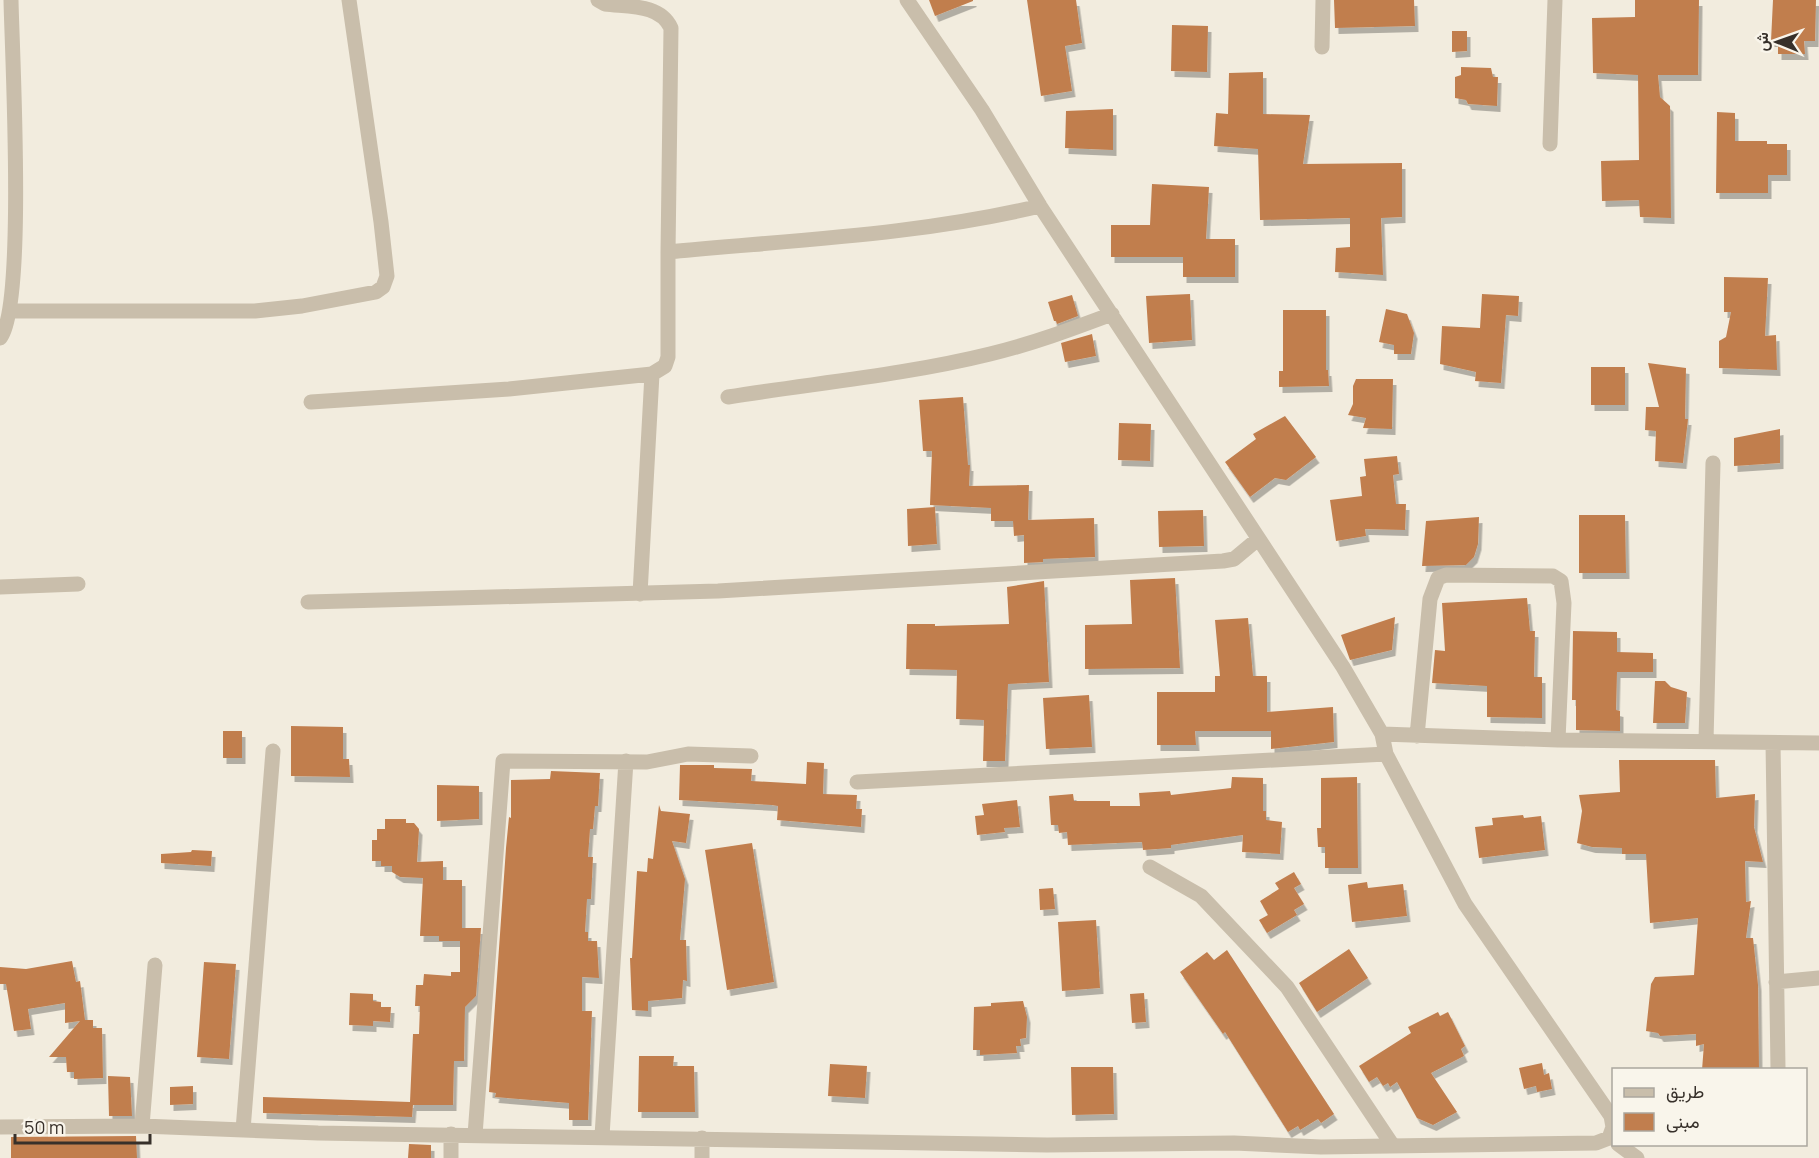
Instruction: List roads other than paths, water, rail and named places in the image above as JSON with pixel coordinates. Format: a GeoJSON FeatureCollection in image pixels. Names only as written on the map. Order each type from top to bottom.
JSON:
{"type":"FeatureCollection","features":[{"type":"Feature","properties":{"kind":"street"},"geometry":{"type":"LineString","coordinates":[[0,338],[11,310],[15,235],[11,0]]}},
{"type":"Feature","properties":{"kind":"street"},"geometry":{"type":"LineString","coordinates":[[11,310],[255,312],[376,292],[383,287],[387,276],[381,222],[349,0]]}},
{"type":"Feature","properties":{"kind":"street"},"geometry":{"type":"LineString","coordinates":[[311,402],[509,389],[652,374],[665,366],[668,357],[671,28],[666,18],[658,12],[605,4],[598,0]]}},
{"type":"Feature","properties":{"kind":"street"},"geometry":{"type":"LineString","coordinates":[[907,0],[982,110],[1040,206],[1343,668],[1382,734],[1386,754],[1465,904],[1611,1116],[1612,1122]]}},
{"type":"Feature","properties":{"kind":"street"},"geometry":{"type":"LineString","coordinates":[[1322,47],[1323,0]]}},
{"type":"Feature","properties":{"kind":"street"},"geometry":{"type":"LineString","coordinates":[[1550,144],[1555,0]]}},
{"type":"Feature","properties":{"kind":"street"},"geometry":{"type":"LineString","coordinates":[[668,252],[895,230],[964,221],[1040,206]]}},
{"type":"Feature","properties":{"kind":"street"},"geometry":{"type":"LineString","coordinates":[[728,397],[981,356],[1053,336],[1112,314]]}},
{"type":"Feature","properties":{"kind":"street"},"geometry":{"type":"LineString","coordinates":[[640,594],[652,374]]}},
{"type":"Feature","properties":{"kind":"street"},"geometry":{"type":"LineString","coordinates":[[1706,741],[1713,463]]}},
{"type":"Feature","properties":{"kind":"street"},"geometry":{"type":"LineString","coordinates":[[309,602],[640,594],[1223,561],[1234,559],[1258,539]]}},
{"type":"Feature","properties":{"kind":"street"},"geometry":{"type":"LineString","coordinates":[[1417,736],[1430,599],[1438,578],[1446,575],[1553,576],[1561,581],[1564,603],[1558,740]]}},
{"type":"Feature","properties":{"kind":"street"},"geometry":{"type":"LineString","coordinates":[[0,586],[78,584]]}},
{"type":"Feature","properties":{"kind":"street"},"geometry":{"type":"LineString","coordinates":[[1382,734],[1558,740],[1819,743]]}},
{"type":"Feature","properties":{"kind":"street"},"geometry":{"type":"LineString","coordinates":[[1773,743],[1778,1068]]}},
{"type":"Feature","properties":{"kind":"street"},"geometry":{"type":"LineString","coordinates":[[243,1130],[273,751]]}},
{"type":"Feature","properties":{"kind":"street"},"geometry":{"type":"LineString","coordinates":[[475,1135],[503,761],[647,762],[688,754],[752,756]]}},
{"type":"Feature","properties":{"kind":"street"},"geometry":{"type":"LineString","coordinates":[[857,782],[1386,754]]}},
{"type":"Feature","properties":{"kind":"street"},"geometry":{"type":"LineString","coordinates":[[602,1136],[626,761]]}},
{"type":"Feature","properties":{"kind":"street"},"geometry":{"type":"LineString","coordinates":[[1150,867],[1201,896],[1287,987],[1393,1146]]}},
{"type":"Feature","properties":{"kind":"street"},"geometry":{"type":"LineString","coordinates":[[142,1126],[155,965]]}},
{"type":"Feature","properties":{"kind":"street"},"geometry":{"type":"LineString","coordinates":[[1776,982],[1819,978]]}},
{"type":"Feature","properties":{"kind":"street"},"geometry":{"type":"LineString","coordinates":[[0,1127],[142,1126],[475,1135],[955,1142],[1064,1151],[1393,1146],[1446,1151],[1537,1151],[1612,1141]]}},
{"type":"Feature","properties":{"kind":"street"},"geometry":{"type":"LineString","coordinates":[[451,1134],[451,1158]]}},
{"type":"Feature","properties":{"kind":"street"},"geometry":{"type":"LineString","coordinates":[[702,1138],[702,1158]]}},
{"type":"Feature","properties":{"kind":"street"},"geometry":{"type":"LineString","coordinates":[[955,1142],[955,1158]]}},
{"type":"Feature","properties":{"kind":"street"},"geometry":{"type":"LineString","coordinates":[[1621,1146],[1637,1158]]}}]}
